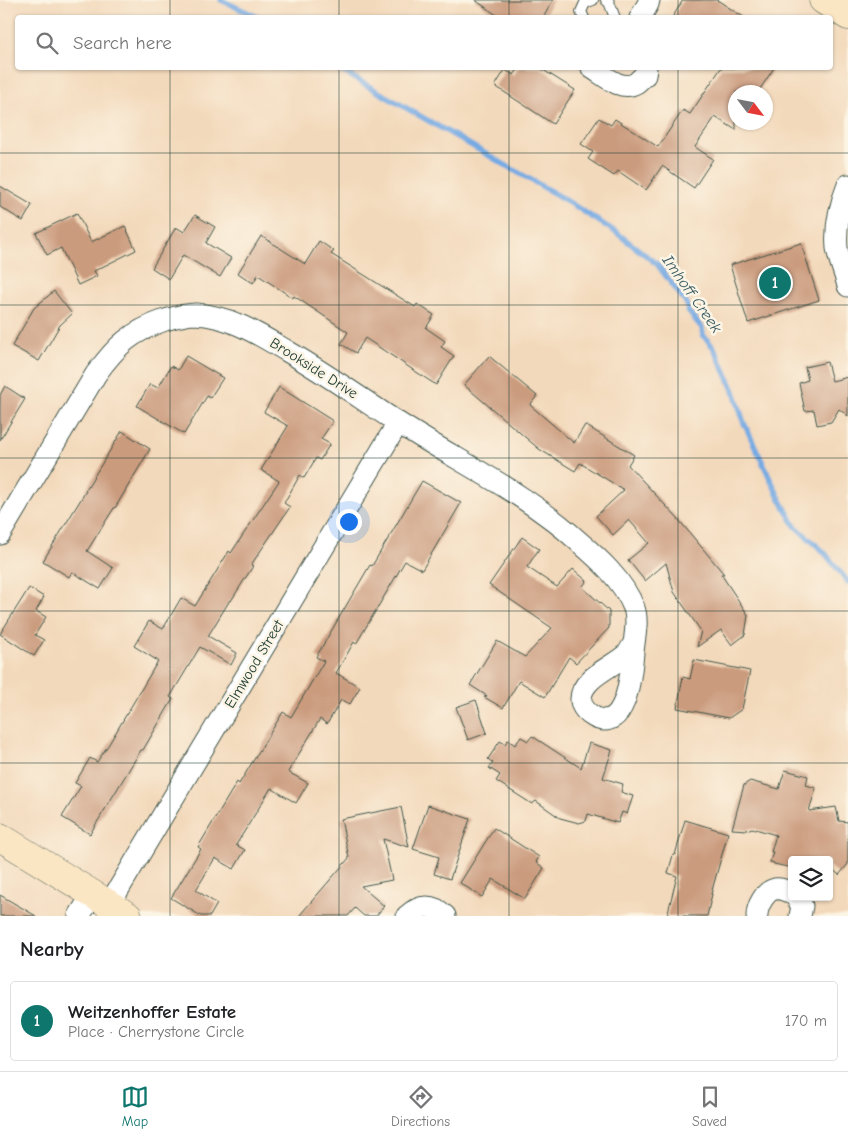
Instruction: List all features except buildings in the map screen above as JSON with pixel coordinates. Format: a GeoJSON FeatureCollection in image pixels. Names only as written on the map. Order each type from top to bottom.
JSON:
{"type":"FeatureCollection","features":[{"type":"Feature","properties":{"kind":"street"},"geometry":{"type":"LineString","coordinates":[[824,0],[848,16]]}},
{"type":"Feature","properties":{"kind":"street"},"geometry":{"type":"LineString","coordinates":[[595,70],[623,86],[634,84],[645,75],[646,70]]}},
{"type":"Feature","properties":{"kind":"street"},"geometry":{"type":"LineString","coordinates":[[847,281],[837,248],[837,225],[848,184]]}},
{"type":"Feature","properties":{"kind":"street","name":"Brookside Drive"},"geometry":{"type":"LineString","coordinates":[[0,534],[96,374],[111,354],[128,338],[145,328],[178,316],[195,314],[211,316],[230,320],[320,370],[398,423],[524,499],[550,518],[576,539],[614,576],[627,593],[635,611],[636,627],[634,642]]}},
{"type":"Feature","properties":{"kind":"street","name":"Elmwood Street"},"geometry":{"type":"LineString","coordinates":[[102,908],[398,423]]}},
{"type":"Feature","properties":{"kind":"street"},"geometry":{"type":"LineString","coordinates":[[0,837],[102,908]]}},
{"type":"Feature","properties":{"kind":"street"},"geometry":{"type":"LineString","coordinates":[[757,916],[762,900],[768,893],[775,889],[788,892]]}},
{"type":"Feature","properties":{"kind":"street"},"geometry":{"type":"LineString","coordinates":[[799,901],[802,906],[800,916]]}},
{"type":"Feature","properties":{"kind":"street"},"geometry":{"type":"LineString","coordinates":[[407,916],[429,906],[445,916]]}},
{"type":"Feature","properties":{"kind":"lane"},"geometry":{"type":"LineString","coordinates":[[582,15],[581,12],[585,3],[591,0]]}},
{"type":"Feature","properties":{"kind":"lane"},"geometry":{"type":"LineString","coordinates":[[606,0],[609,2],[614,15]]}},
{"type":"Feature","properties":{"kind":"waterway","name":"Imhoff Creek"},"geometry":{"type":"LineString","coordinates":[[221,0],[254,15]]}},
{"type":"Feature","properties":{"kind":"waterway","name":"Imhoff Creek"},"geometry":{"type":"LineString","coordinates":[[340,70],[564,199],[617,233],[657,264],[687,304],[688,311],[702,328],[703,335],[714,348],[734,391],[744,423],[795,526],[824,552],[848,582]]}},
{"type":"Feature","properties":{"kind":"place","name":"Weitzenhoffer Estate"},"geometry":{"type":"Point","coordinates":[775,283]}}]}
